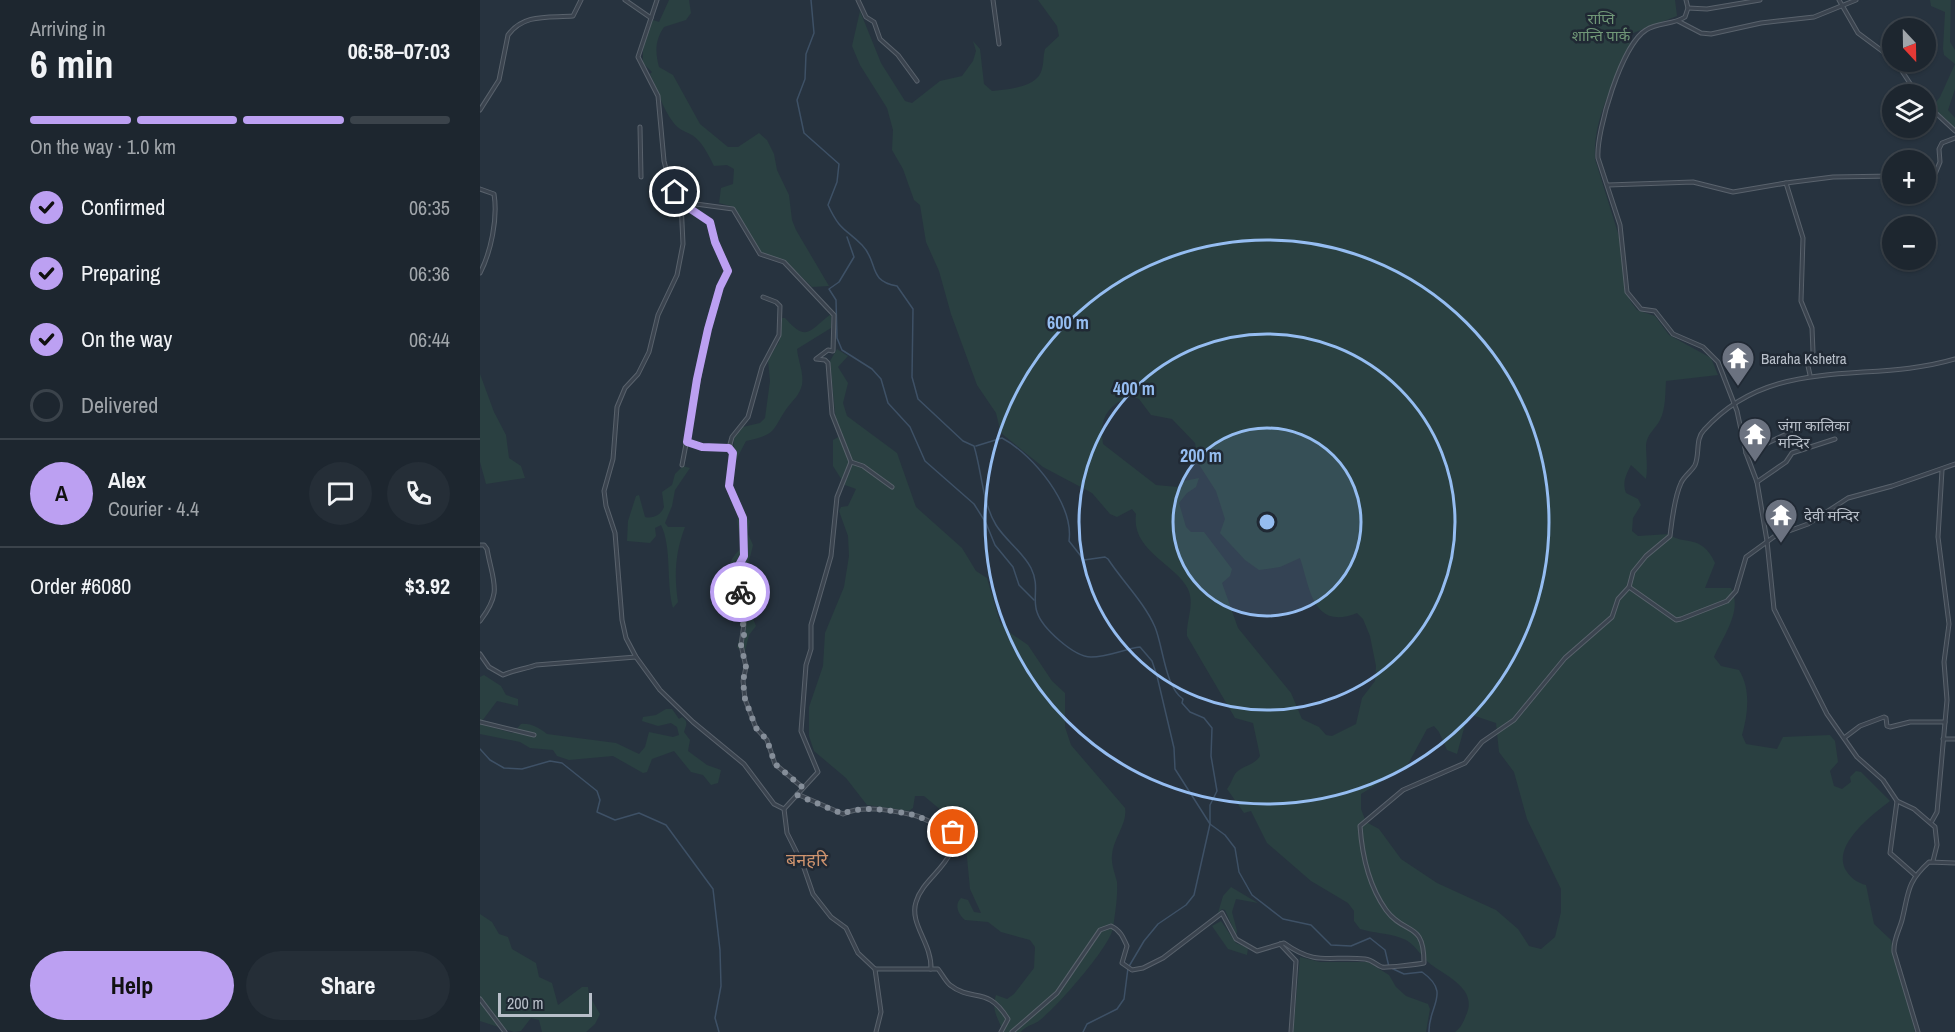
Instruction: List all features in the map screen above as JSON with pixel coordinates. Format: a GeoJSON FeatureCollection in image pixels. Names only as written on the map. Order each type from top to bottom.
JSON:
{"type":"FeatureCollection","features":[{"type":"Feature","properties":{"kind":"street"},"geometry":{"type":"LineString","coordinates":[[480,110],[499,80],[508,36],[512,30],[532,18],[573,16],[581,0]]}},
{"type":"Feature","properties":{"kind":"street"},"geometry":{"type":"LineString","coordinates":[[625,0],[638,6],[651,18]]}},
{"type":"Feature","properties":{"kind":"street"},"geometry":{"type":"LineString","coordinates":[[657,0],[638,57],[658,96],[664,161],[669,181],[681,202],[710,222],[715,242],[728,271],[720,287],[708,329],[682,465]]}},
{"type":"Feature","properties":{"kind":"street"},"geometry":{"type":"LineString","coordinates":[[858,0],[866,17],[874,22],[880,39],[898,55],[917,81]]}},
{"type":"Feature","properties":{"kind":"street"},"geometry":{"type":"LineString","coordinates":[[993,0],[999,44]]}},
{"type":"Feature","properties":{"kind":"street"},"geometry":{"type":"LineString","coordinates":[[1686,0],[1688,8],[1685,17],[1650,28],[1636,38],[1607,99],[1597,146],[1598,158],[1623,241],[1628,292],[1641,309],[1655,311],[1673,334],[1703,347],[1713,357],[1734,403],[1746,453],[1757,482],[1767,541],[1774,609],[1822,705],[1857,758],[1883,780],[1897,801],[1932,821],[1937,833],[1933,861]]}},
{"type":"Feature","properties":{"kind":"street"},"geometry":{"type":"LineString","coordinates":[[1688,8],[1707,9],[1760,0]]}},
{"type":"Feature","properties":{"kind":"street"},"geometry":{"type":"LineString","coordinates":[[1839,0],[1858,33],[1882,51]]}},
{"type":"Feature","properties":{"kind":"street"},"geometry":{"type":"LineString","coordinates":[[1678,21],[1701,33],[1711,34],[1761,23],[1814,17],[1856,0]]}},
{"type":"Feature","properties":{"kind":"street"},"geometry":{"type":"LineString","coordinates":[[1936,113],[1955,131]]}},
{"type":"Feature","properties":{"kind":"street"},"geometry":{"type":"LineString","coordinates":[[640,127],[641,177]]}},
{"type":"Feature","properties":{"kind":"street"},"geometry":{"type":"LineString","coordinates":[[1936,172],[1942,143],[1955,138]]}},
{"type":"Feature","properties":{"kind":"street"},"geometry":{"type":"LineString","coordinates":[[1608,185],[1693,182],[1733,192],[1833,177],[1882,176]]}},
{"type":"Feature","properties":{"kind":"street"},"geometry":{"type":"LineString","coordinates":[[1786,183],[1803,238],[1801,300],[1812,328],[1813,352],[1808,366],[1810,375]]}},
{"type":"Feature","properties":{"kind":"street"},"geometry":{"type":"LineString","coordinates":[[480,189],[494,194],[496,205],[493,229],[480,273]]}},
{"type":"Feature","properties":{"kind":"street"},"geometry":{"type":"LineString","coordinates":[[681,202],[733,209],[760,254],[784,262],[834,315],[833,351],[828,350],[816,359],[825,360],[828,363],[832,414],[851,462],[838,488],[831,556],[811,625],[801,731],[818,772],[784,809]]}},
{"type":"Feature","properties":{"kind":"street"},"geometry":{"type":"LineString","coordinates":[[681,202],[683,244],[677,275],[658,315],[649,352],[638,374],[625,388],[616,407],[614,459],[604,491],[606,506],[615,533],[622,620],[636,657],[660,690],[693,722],[744,764],[774,804],[784,809]]}},
{"type":"Feature","properties":{"kind":"street"},"geometry":{"type":"LineString","coordinates":[[763,297],[780,306],[779,335],[762,367],[748,417],[732,437],[729,448],[733,460],[729,468],[729,486],[743,518],[744,556],[739,565],[738,578],[744,624],[741,645],[746,667],[743,681],[745,699],[756,728],[767,740],[775,764],[802,787]]}},
{"type":"Feature","properties":{"kind":"street"},"geometry":{"type":"LineString","coordinates":[[1012,1032],[1057,993],[1100,930],[1111,926],[1118,929],[1124,938],[1127,946],[1122,963],[1132,970],[1143,968],[1163,958],[1222,913],[1240,943],[1257,951],[1284,943],[1307,957],[1322,960],[1372,960],[1384,968],[1392,965],[1424,963],[1422,938],[1412,929],[1396,921],[1378,896],[1364,861],[1360,826],[1403,790],[1465,763],[1482,741],[1514,720],[1565,658],[1612,617],[1618,599],[1629,587],[1633,572],[1646,556],[1670,536],[1681,482],[1695,465],[1702,431],[1746,395],[1786,380],[1810,375],[1928,367],[1955,359]]}},
{"type":"Feature","properties":{"kind":"street"},"geometry":{"type":"LineString","coordinates":[[1746,453],[1791,432]]}},
{"type":"Feature","properties":{"kind":"street"},"geometry":{"type":"LineString","coordinates":[[1757,482],[1786,462],[1792,453],[1835,439]]}},
{"type":"Feature","properties":{"kind":"street"},"geometry":{"type":"LineString","coordinates":[[687,442],[702,447],[729,448]]}},
{"type":"Feature","properties":{"kind":"street"},"geometry":{"type":"LineString","coordinates":[[851,462],[863,466],[892,487]]}},
{"type":"Feature","properties":{"kind":"street"},"geometry":{"type":"LineString","coordinates":[[1629,587],[1676,620],[1681,619],[1727,601],[1736,591],[1746,557],[1767,541],[1808,524],[1848,498],[1955,464]]}},
{"type":"Feature","properties":{"kind":"street"},"geometry":{"type":"LineString","coordinates":[[1932,821],[1937,812],[1947,700],[1944,662],[1949,624],[1948,597],[1938,537],[1943,487],[1942,470]]}},
{"type":"Feature","properties":{"kind":"street"},"geometry":{"type":"LineString","coordinates":[[480,545],[484,545],[487,549],[496,594],[490,608],[480,621]]}},
{"type":"Feature","properties":{"kind":"street"},"geometry":{"type":"LineString","coordinates":[[480,654],[489,667],[503,675],[536,665],[636,657]]}},
{"type":"Feature","properties":{"kind":"street"},"geometry":{"type":"LineString","coordinates":[[1844,738],[1860,726],[1884,717],[1886,717],[1887,726],[1890,727],[1910,722],[1945,722]]}},
{"type":"Feature","properties":{"kind":"street"},"geometry":{"type":"LineString","coordinates":[[480,722],[534,735]]}},
{"type":"Feature","properties":{"kind":"street"},"geometry":{"type":"LineString","coordinates":[[1943,739],[1955,739]]}},
{"type":"Feature","properties":{"kind":"street"},"geometry":{"type":"LineString","coordinates":[[797,795],[843,814],[855,808],[911,814],[934,825],[950,824],[953,832],[951,854],[916,901],[915,922],[925,938],[931,969]]}},
{"type":"Feature","properties":{"kind":"street"},"geometry":{"type":"LineString","coordinates":[[1897,801],[1890,853],[1916,874]]}},
{"type":"Feature","properties":{"kind":"street"},"geometry":{"type":"LineString","coordinates":[[784,809],[787,833],[803,865],[813,894],[831,917],[846,928],[858,953],[874,969],[881,1012],[876,1032]]}},
{"type":"Feature","properties":{"kind":"street"},"geometry":{"type":"LineString","coordinates":[[1918,1032],[1894,947],[1909,885],[1916,874],[1933,861],[1955,863]]}},
{"type":"Feature","properties":{"kind":"street"},"geometry":{"type":"LineString","coordinates":[[1280,944],[1296,962],[1291,1032]]}},
{"type":"Feature","properties":{"kind":"street"},"geometry":{"type":"LineString","coordinates":[[874,969],[938,969],[950,985],[990,998],[1008,1019],[1001,1032]]}},
{"type":"Feature","properties":{"kind":"street"},"geometry":{"type":"LineString","coordinates":[[480,999],[505,1032]]}},
{"type":"Feature","properties":{"kind":"green space"},"geometry":{"type":"Polygon","coordinates":[[[669,0],[689,0],[691,13],[686,20],[664,27],[661,32],[657,46],[659,67],[673,75],[700,124],[728,147],[738,147],[759,133],[767,140],[774,154],[777,170],[789,195],[792,220],[796,230],[829,286],[812,287],[785,261],[756,248],[734,207],[719,203],[721,188],[733,184],[734,169],[727,165],[714,166],[699,141],[681,130],[666,111],[650,74],[652,72],[643,63],[643,57],[650,25],[653,20],[659,22],[669,0]]]}},
{"type":"Feature","properties":{"kind":"green space","name":"राप्ति शान्ति पार्क"},"geometry":{"type":"Polygon","coordinates":[[[1038,0],[1675,0],[1677,16],[1628,35],[1631,44],[1601,114],[1595,143],[1595,159],[1622,246],[1627,293],[1631,302],[1637,310],[1655,316],[1669,335],[1711,358],[1718,375],[1666,381],[1662,415],[1646,445],[1646,479],[1631,465],[1625,479],[1626,493],[1638,499],[1641,505],[1633,518],[1632,531],[1638,536],[1669,534],[1698,544],[1710,554],[1715,563],[1705,588],[1731,588],[1735,606],[1730,623],[1714,657],[1721,666],[1739,670],[1743,677],[1747,702],[1742,735],[1746,744],[1777,749],[1783,737],[1830,735],[1835,741],[1838,762],[1830,771],[1834,786],[1842,789],[1851,782],[1850,777],[1856,771],[1861,772],[1890,801],[1855,832],[1844,852],[1843,862],[1851,877],[1866,885],[1874,924],[1891,940],[1915,1032],[1455,1032],[1464,1021],[1469,1004],[1463,989],[1428,962],[1406,940],[1360,929],[1354,921],[1354,911],[1348,903],[1311,881],[1267,843],[1251,811],[1244,813],[1227,789],[1238,771],[1255,762],[1260,756],[1253,723],[1235,718],[1187,636],[1191,601],[1188,589],[1140,538],[1136,527],[1136,514],[1132,509],[1117,517],[1110,514],[1092,493],[1043,467],[1001,433],[996,413],[977,385],[951,314],[939,271],[926,242],[920,205],[914,200],[903,169],[892,150],[893,130],[887,108],[860,65],[852,46],[860,11],[881,63],[905,101],[912,103],[940,81],[962,76],[973,61],[976,51],[973,41],[980,49],[984,84],[992,91],[1028,84],[1039,75],[1043,66],[1045,49],[1059,36],[1057,26],[1038,0]],[[1131,396],[1116,404],[1106,414],[1102,427],[1103,444],[1156,485],[1178,487],[1184,481],[1199,478],[1196,487],[1179,503],[1186,527],[1191,532],[1204,532],[1232,569],[1230,576],[1222,583],[1238,628],[1291,693],[1302,719],[1319,727],[1326,735],[1332,736],[1356,724],[1362,698],[1375,681],[1376,666],[1370,636],[1363,619],[1357,613],[1342,617],[1331,616],[1322,611],[1315,603],[1300,558],[1280,567],[1259,570],[1245,560],[1220,533],[1225,519],[1216,491],[1198,463],[1195,443],[1172,419],[1151,415],[1139,399],[1131,396]],[[1472,715],[1466,721],[1457,754],[1447,750],[1434,726],[1427,729],[1407,766],[1361,794],[1361,809],[1366,822],[1379,829],[1401,859],[1437,883],[1496,910],[1518,929],[1529,946],[1541,949],[1555,937],[1561,912],[1561,889],[1527,819],[1514,772],[1499,752],[1496,723],[1472,715]]]}},
{"type":"Feature","properties":{"kind":"green space"},"geometry":{"type":"Polygon","coordinates":[[[1930,0],[1951,0],[1950,42],[1955,50],[1955,64],[1944,55],[1945,12],[1931,6],[1930,0]]]}},
{"type":"Feature","properties":{"kind":"green space"},"geometry":{"type":"Polygon","coordinates":[[[1955,64],[1955,89],[1948,110],[1955,118],[1955,128],[1936,111],[1936,102],[1955,64]]]}},
{"type":"Feature","properties":{"kind":"green space"},"geometry":{"type":"Polygon","coordinates":[[[831,314],[831,328],[797,349],[802,371],[802,385],[798,395],[769,434],[746,441],[733,466],[734,437],[743,427],[760,423],[765,418],[770,381],[768,360],[779,342],[782,318],[804,332],[813,329],[831,314]]]}},
{"type":"Feature","properties":{"kind":"green space"},"geometry":{"type":"Polygon","coordinates":[[[837,349],[848,356],[838,367],[848,383],[843,403],[847,416],[897,453],[916,507],[962,548],[976,571],[987,578],[1000,622],[1006,630],[1028,645],[1052,681],[1065,693],[1065,727],[1071,745],[1125,808],[1124,819],[1112,855],[1117,893],[1110,937],[1093,962],[1058,1003],[1040,1020],[1021,1032],[1003,1032],[994,1005],[996,995],[1007,999],[1014,994],[1034,968],[1035,947],[1030,940],[1001,932],[988,922],[965,920],[960,915],[957,906],[961,898],[968,900],[974,912],[981,913],[970,889],[965,836],[948,816],[924,796],[915,796],[913,808],[909,811],[867,805],[846,778],[814,751],[809,736],[809,707],[823,666],[825,633],[844,587],[849,556],[848,536],[839,511],[841,507],[848,506],[856,489],[845,485],[833,466],[833,440],[842,435],[836,422],[830,361],[837,349]]]}},
{"type":"Feature","properties":{"kind":"green space"},"geometry":{"type":"Polygon","coordinates":[[[480,374],[494,412],[506,435],[509,458],[521,466],[525,478],[486,484],[480,462],[480,374]]]}},
{"type":"Feature","properties":{"kind":"green space"},"geometry":{"type":"Polygon","coordinates":[[[683,466],[690,468],[675,490],[665,523],[668,527],[685,527],[676,564],[678,602],[673,608],[667,544],[661,525],[655,528],[656,536],[650,543],[627,541],[628,521],[636,496],[639,495],[645,517],[654,517],[661,512],[664,507],[662,492],[672,485],[675,474],[683,466]]]}},
{"type":"Feature","properties":{"kind":"green space"},"geometry":{"type":"Polygon","coordinates":[[[741,512],[750,521],[748,534],[753,545],[747,567],[746,585],[752,600],[750,611],[756,626],[749,635],[745,651],[737,648],[744,621],[743,607],[739,606],[731,583],[730,570],[732,559],[741,548],[737,520],[741,512]]]}},
{"type":"Feature","properties":{"kind":"green space"},"geometry":{"type":"Polygon","coordinates":[[[484,675],[501,686],[506,695],[518,699],[518,706],[497,701],[480,721],[480,677],[484,675]]]}},
{"type":"Feature","properties":{"kind":"green space"},"geometry":{"type":"Polygon","coordinates":[[[666,709],[672,709],[679,719],[682,717],[686,720],[684,732],[690,740],[688,751],[707,765],[721,770],[718,783],[711,785],[703,775],[691,772],[674,751],[652,759],[647,772],[643,773],[613,756],[569,760],[557,756],[553,750],[530,748],[520,742],[480,734],[480,724],[513,733],[521,724],[528,724],[547,734],[616,743],[639,754],[645,747],[649,732],[673,737],[679,735],[677,727],[671,723],[658,726],[642,721],[643,717],[656,715],[666,709]]]}},
{"type":"Feature","properties":{"kind":"green space"},"geometry":{"type":"Polygon","coordinates":[[[1231,887],[1258,903],[1236,899],[1232,912],[1236,935],[1225,910],[1222,909],[1218,913],[1223,896],[1231,887]]]}},
{"type":"Feature","properties":{"kind":"green space"},"geometry":{"type":"Polygon","coordinates":[[[480,914],[492,922],[499,934],[508,937],[512,949],[536,963],[539,977],[552,983],[558,1005],[582,987],[588,987],[589,995],[600,1014],[595,1024],[586,1032],[542,1032],[539,1020],[531,1018],[521,1031],[514,1032],[480,1021],[480,914]]]}},
{"type":"Feature","properties":{"kind":"green space"},"geometry":{"type":"Polygon","coordinates":[[[1221,921],[1236,943],[1248,948],[1247,955],[1228,949],[1212,926],[1221,921]]]}},
{"type":"Feature","properties":{"kind":"green space"},"geometry":{"type":"Polygon","coordinates":[[[1300,957],[1320,962],[1368,962],[1389,975],[1396,987],[1406,996],[1428,1004],[1430,1009],[1426,1032],[1293,1032],[1300,957]]]}},
{"type":"Feature","properties":{"kind":"waterway"},"geometry":{"type":"LineString","coordinates":[[811,0],[814,33],[806,54],[805,79],[797,100],[804,133],[839,164],[837,182],[828,205],[836,220],[867,251],[881,280],[897,286],[913,309],[912,377],[918,399],[963,441],[974,446],[991,516],[1000,531],[1024,557],[1034,574],[1037,612],[1045,626],[1068,647],[1084,656],[1104,656],[1140,647],[1152,661],[1174,748],[1175,769],[1210,824],[1194,895],[1186,905],[1158,924],[1144,941],[1128,968],[1124,999],[1117,1009],[1087,1024],[1083,1032]]}},
{"type":"Feature","properties":{"kind":"waterway"},"geometry":{"type":"LineString","coordinates":[[847,237],[854,257],[839,282],[829,289],[836,300],[837,338],[842,350],[872,369],[881,379],[888,403],[910,427],[925,461],[974,504],[986,523],[995,545],[1013,567],[1019,585],[1034,600]]}},
{"type":"Feature","properties":{"kind":"waterway"},"geometry":{"type":"LineString","coordinates":[[976,446],[1002,438],[1027,456],[1049,482],[1058,497],[1069,527],[1069,541],[1084,560],[1105,557],[1108,559],[1145,609],[1158,635],[1168,676],[1183,699],[1182,703],[1190,712],[1204,718],[1212,728],[1211,756],[1217,791],[1210,805],[1210,824],[1225,835],[1235,848],[1239,872],[1252,895],[1283,919],[1311,925],[1331,945],[1351,946],[1370,938],[1385,950],[1389,967],[1404,974],[1422,972],[1431,980],[1437,993],[1429,1032]]}},
{"type":"Feature","properties":{"kind":"waterway"},"geometry":{"type":"LineString","coordinates":[[480,749],[490,760],[504,768],[522,769],[550,761],[562,763],[597,791],[600,800],[597,812],[615,820],[639,813],[666,825],[713,889],[720,950],[721,986],[715,1018],[719,1032]]}},
{"type":"Feature","properties":{"kind":"way so far"},"geometry":{"type":"LineString","coordinates":[[740,592],[744,624],[741,645],[746,667],[743,681],[745,699],[756,728],[767,740],[775,764],[786,771],[802,787],[797,795],[802,795],[821,807],[843,814],[855,808],[911,814],[934,825],[950,824],[953,832]]}},
{"type":"Feature","properties":{"kind":"place","name":"Baraha Kshetra"},"geometry":{"type":"Point","coordinates":[1738,387]}},
{"type":"Feature","properties":{"kind":"place","name":"जंगा कालिका मन्दिर"},"geometry":{"type":"Point","coordinates":[1755,463]}},
{"type":"Feature","properties":{"kind":"place","name":"देवी मन्दिर"},"geometry":{"type":"Point","coordinates":[1781,544]}},
{"type":"Feature","properties":{"kind":"district","name":"बनहरि"},"geometry":{"type":"Point","coordinates":[807,859]}},
{"type":"Feature","properties":{"kind":"route"},"geometry":{"type":"LineString","coordinates":[[675,192],[681,202],[710,222],[715,242],[727,264],[728,271],[720,287],[716,308],[708,329],[687,442],[702,447],[729,448],[733,453],[733,460],[729,468],[729,486],[743,518],[744,556],[739,565],[738,578],[740,592]]}}]}
